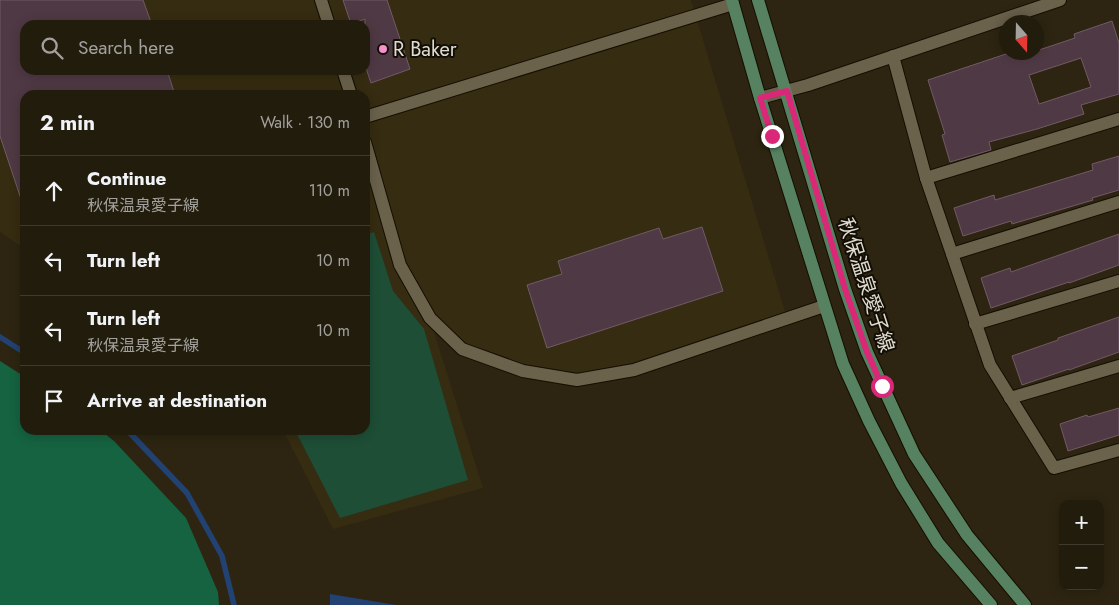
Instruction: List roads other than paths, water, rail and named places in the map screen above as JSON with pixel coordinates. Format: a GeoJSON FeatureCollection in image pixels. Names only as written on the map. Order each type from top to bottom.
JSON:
{"type":"FeatureCollection","features":[{"type":"Feature","properties":{"kind":"main road","name":"秋保温泉愛子線"},"geometry":{"type":"LineString","coordinates":[[758,0],[787,91],[845,289],[871,360],[914,454],[966,536],[1025,605]]}},
{"type":"Feature","properties":{"kind":"main road"},"geometry":{"type":"LineString","coordinates":[[732,2],[843,364],[869,421],[902,483],[938,543],[991,605]]}},
{"type":"Feature","properties":{"kind":"street"},"geometry":{"type":"LineString","coordinates":[[321,0],[327,20]]}},
{"type":"Feature","properties":{"kind":"street"},"geometry":{"type":"LineString","coordinates":[[760,98],[787,91],[1060,0]]}},
{"type":"Feature","properties":{"kind":"street"},"geometry":{"type":"LineString","coordinates":[[370,115],[732,2]]}},
{"type":"Feature","properties":{"kind":"street"},"geometry":{"type":"LineString","coordinates":[[893,56],[926,178],[990,365],[1054,468],[1119,450]]}},
{"type":"Feature","properties":{"kind":"street"},"geometry":{"type":"LineString","coordinates":[[345,75],[349,90]]}},
{"type":"Feature","properties":{"kind":"street"},"geometry":{"type":"LineString","coordinates":[[926,178],[1119,120]]}},
{"type":"Feature","properties":{"kind":"street"},"geometry":{"type":"LineString","coordinates":[[370,159],[400,264],[430,318],[462,350],[523,371],[576,380],[634,370],[824,306]]}},
{"type":"Feature","properties":{"kind":"street"},"geometry":{"type":"LineString","coordinates":[[952,254],[1119,202]]}},
{"type":"Feature","properties":{"kind":"street"},"geometry":{"type":"LineString","coordinates":[[975,324],[1119,281]]}},
{"type":"Feature","properties":{"kind":"street"},"geometry":{"type":"LineString","coordinates":[[1010,398],[1119,366]]}},
{"type":"Feature","properties":{"kind":"water"},"geometry":{"type":"Polygon","coordinates":[[[330,594],[396,605],[330,605],[330,594]]]}},
{"type":"Feature","properties":{"kind":"waterway"},"geometry":{"type":"LineString","coordinates":[[0,337],[20,350]]}},
{"type":"Feature","properties":{"kind":"waterway"},"geometry":{"type":"LineString","coordinates":[[132,435],[187,493],[222,556],[234,605]]}},
{"type":"Feature","properties":{"kind":"place","name":"R Baker"},"geometry":{"type":"Point","coordinates":[383,49]}}]}
